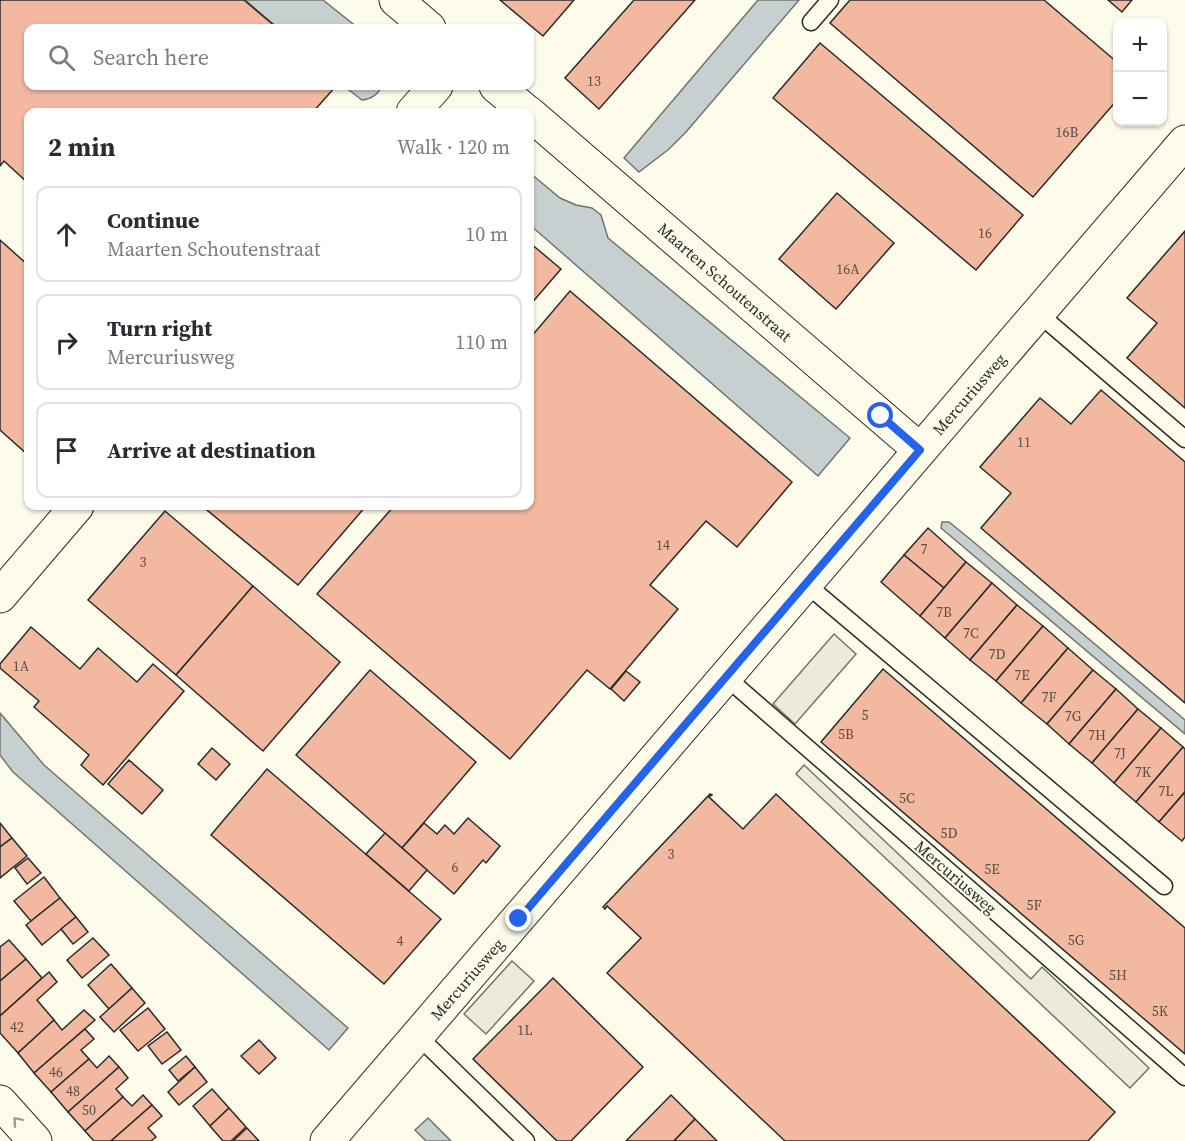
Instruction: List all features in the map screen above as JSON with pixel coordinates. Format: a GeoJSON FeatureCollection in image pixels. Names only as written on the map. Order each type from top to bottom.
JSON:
{"type":"FeatureCollection","features":[{"type":"Feature","properties":{"kind":"street"},"geometry":{"type":"LineString","coordinates":[[396,0],[424,24]]}},
{"type":"Feature","properties":{"kind":"street"},"geometry":{"type":"LineString","coordinates":[[417,108],[432,90]]}},
{"type":"Feature","properties":{"kind":"street","name":"Maarten Schoutenstraat"},"geometry":{"type":"LineString","coordinates":[[501,90],[522,108]]}},
{"type":"Feature","properties":{"kind":"street","name":"Maarten Schoutenstraat"},"geometry":{"type":"LineString","coordinates":[[534,118],[920,450]]}},
{"type":"Feature","properties":{"kind":"street","name":"Mercuriusweg"},"geometry":{"type":"LineString","coordinates":[[327,1141],[1185,142]]}},
{"type":"Feature","properties":{"kind":"street"},"geometry":{"type":"LineString","coordinates":[[0,596],[74,510]]}},
{"type":"Feature","properties":{"kind":"street"},"geometry":{"type":"LineString","coordinates":[[0,1102],[34,1141]]}},
{"type":"Feature","properties":{"kind":"lane"},"geometry":{"type":"LineString","coordinates":[[811,22],[830,0]]}},
{"type":"Feature","properties":{"kind":"lane"},"geometry":{"type":"LineString","coordinates":[[1039,314],[1185,439]]}},
{"type":"Feature","properties":{"kind":"lane"},"geometry":{"type":"LineString","coordinates":[[806,584],[1164,886]]}},
{"type":"Feature","properties":{"kind":"lane","name":"Mercuriusweg"},"geometry":{"type":"LineString","coordinates":[[726,677],[1185,1077]]}},
{"type":"Feature","properties":{"kind":"lane","name":"Mercuriusweg"},"geometry":{"type":"LineString","coordinates":[[418,1036],[526,1141]]}},
{"type":"Feature","properties":{"kind":"shaded area"},"geometry":{"type":"Polygon","coordinates":[[[245,0],[323,0],[353,24],[273,24],[245,0]]]}},
{"type":"Feature","properties":{"kind":"shaded area"},"geometry":{"type":"Polygon","coordinates":[[[758,0],[799,0],[686,132],[669,149],[639,172],[624,158],[758,0]]]}},
{"type":"Feature","properties":{"kind":"shaded area"},"geometry":{"type":"Polygon","coordinates":[[[349,90],[380,90],[369,99],[362,100],[349,90]]]}},
{"type":"Feature","properties":{"kind":"shaded area"},"geometry":{"type":"Polygon","coordinates":[[[534,176],[560,198],[576,205],[592,208],[601,215],[608,238],[850,438],[818,476],[534,228],[534,176]]]}},
{"type":"Feature","properties":{"kind":"shaded area"},"geometry":{"type":"Polygon","coordinates":[[[942,522],[949,522],[970,539],[1185,720],[1185,734],[941,528],[942,522]]]}},
{"type":"Feature","properties":{"kind":"shaded area"},"geometry":{"type":"Polygon","coordinates":[[[834,634],[856,654],[795,724],[773,704],[834,634]]]}},
{"type":"Feature","properties":{"kind":"shaded area"},"geometry":{"type":"Polygon","coordinates":[[[0,713],[44,765],[348,1028],[329,1050],[13,772],[0,755],[0,713]]]}},
{"type":"Feature","properties":{"kind":"shaded area"},"geometry":{"type":"Polygon","coordinates":[[[804,765],[1031,979],[1042,967],[1149,1068],[1130,1088],[796,774],[804,765]]]}},
{"type":"Feature","properties":{"kind":"shaded area"},"geometry":{"type":"Polygon","coordinates":[[[512,961],[534,981],[486,1034],[464,1014],[512,961]]]}},
{"type":"Feature","properties":{"kind":"shaded area"},"geometry":{"type":"Polygon","coordinates":[[[428,1118],[451,1141],[426,1141],[415,1130],[428,1118]]]}},
{"type":"Feature","properties":{"kind":"building"},"geometry":{"type":"Polygon","coordinates":[[[0,0],[244,0],[272,24],[24,24],[24,90],[332,90],[317,108],[24,108],[24,179],[4,161],[0,166],[0,0]]]}},
{"type":"Feature","properties":{"kind":"building"},"geometry":{"type":"Polygon","coordinates":[[[500,0],[574,0],[543,36],[534,28],[534,24],[529,24],[500,0]]]}},
{"type":"Feature","properties":{"kind":"building"},"geometry":{"type":"Polygon","coordinates":[[[634,0],[695,0],[599,109],[565,78],[634,0]]]}},
{"type":"Feature","properties":{"kind":"building"},"geometry":{"type":"Polygon","coordinates":[[[850,0],[1044,0],[1113,59],[1113,105],[1033,197],[830,23],[850,0]]]}},
{"type":"Feature","properties":{"kind":"building"},"geometry":{"type":"Polygon","coordinates":[[[1108,0],[1132,0],[1122,12],[1108,0]]]}},
{"type":"Feature","properties":{"kind":"building"},"geometry":{"type":"Polygon","coordinates":[[[820,43],[1023,215],[976,270],[773,98],[820,43]]]}},
{"type":"Feature","properties":{"kind":"building"},"geometry":{"type":"Polygon","coordinates":[[[837,193],[894,243],[836,309],[779,259],[837,193]]]}},
{"type":"Feature","properties":{"kind":"building"},"geometry":{"type":"Polygon","coordinates":[[[1185,231],[1185,408],[1127,358],[1157,323],[1127,298],[1185,231]]]}},
{"type":"Feature","properties":{"kind":"building"},"geometry":{"type":"Polygon","coordinates":[[[0,240],[24,261],[24,451],[0,430],[0,240]]]}},
{"type":"Feature","properties":{"kind":"building"},"geometry":{"type":"Polygon","coordinates":[[[534,246],[561,269],[534,300],[534,246]]]}},
{"type":"Feature","properties":{"kind":"building"},"geometry":{"type":"Polygon","coordinates":[[[570,291],[792,482],[737,547],[706,521],[650,585],[678,609],[610,689],[587,670],[510,759],[317,594],[390,510],[534,510],[534,333],[570,291]]]}},
{"type":"Feature","properties":{"kind":"building"},"geometry":{"type":"Polygon","coordinates":[[[1101,390],[1185,462],[1185,703],[981,528],[1011,493],[980,467],[1040,398],[1071,424],[1101,390]]]}},
{"type":"Feature","properties":{"kind":"building"},"geometry":{"type":"Polygon","coordinates":[[[207,510],[363,510],[298,585],[207,510]]]}},
{"type":"Feature","properties":{"kind":"building"},"geometry":{"type":"Polygon","coordinates":[[[165,511],[253,586],[176,675],[88,600],[165,511]]]}},
{"type":"Feature","properties":{"kind":"building"},"geometry":{"type":"Polygon","coordinates":[[[928,528],[966,562],[944,588],[904,555],[928,528]]]}},
{"type":"Feature","properties":{"kind":"building"},"geometry":{"type":"Polygon","coordinates":[[[904,555],[944,588],[920,616],[881,582],[904,555]]]}},
{"type":"Feature","properties":{"kind":"building"},"geometry":{"type":"Polygon","coordinates":[[[966,562],[992,583],[945,638],[920,616],[966,562]]]}},
{"type":"Feature","properties":{"kind":"building"},"geometry":{"type":"Polygon","coordinates":[[[992,583],[1017,605],[970,660],[945,638],[992,583]]]}},
{"type":"Feature","properties":{"kind":"building"},"geometry":{"type":"Polygon","coordinates":[[[253,586],[340,662],[263,751],[176,675],[253,586]]]}},
{"type":"Feature","properties":{"kind":"building"},"geometry":{"type":"Polygon","coordinates":[[[1017,605],[1043,626],[996,681],[970,660],[1017,605]]]}},
{"type":"Feature","properties":{"kind":"building"},"geometry":{"type":"Polygon","coordinates":[[[1043,626],[1068,648],[1021,703],[996,681],[1043,626]]]}},
{"type":"Feature","properties":{"kind":"building"},"geometry":{"type":"Polygon","coordinates":[[[31,627],[80,669],[98,648],[137,682],[153,664],[184,691],[103,785],[81,765],[89,755],[34,707],[39,701],[0,668],[0,664],[31,627]]]}},
{"type":"Feature","properties":{"kind":"building"},"geometry":{"type":"Polygon","coordinates":[[[1068,648],[1093,670],[1047,724],[1021,703],[1068,648]]]}},
{"type":"Feature","properties":{"kind":"building"},"geometry":{"type":"Polygon","coordinates":[[[883,669],[1185,928],[1185,1054],[821,742],[883,669]]]}},
{"type":"Feature","properties":{"kind":"building"},"geometry":{"type":"Polygon","coordinates":[[[370,670],[476,762],[402,848],[296,755],[370,670]]]}},
{"type":"Feature","properties":{"kind":"building"},"geometry":{"type":"Polygon","coordinates":[[[1093,670],[1116,689],[1069,744],[1047,724],[1093,670]]]}},
{"type":"Feature","properties":{"kind":"building"},"geometry":{"type":"Polygon","coordinates":[[[626,671],[640,682],[624,701],[611,689],[626,671]]]}},
{"type":"Feature","properties":{"kind":"building"},"geometry":{"type":"Polygon","coordinates":[[[1116,689],[1138,709],[1092,763],[1069,744],[1116,689]]]}},
{"type":"Feature","properties":{"kind":"building"},"geometry":{"type":"Polygon","coordinates":[[[1138,709],[1161,728],[1114,783],[1092,763],[1138,709]]]}},
{"type":"Feature","properties":{"kind":"building"},"geometry":{"type":"Polygon","coordinates":[[[1161,728],[1183,747],[1136,802],[1114,783],[1161,728]]]}},
{"type":"Feature","properties":{"kind":"building"},"geometry":{"type":"Polygon","coordinates":[[[1183,747],[1185,749],[1185,792],[1159,822],[1136,802],[1183,747]]]}},
{"type":"Feature","properties":{"kind":"building"},"geometry":{"type":"Polygon","coordinates":[[[212,748],[230,764],[216,780],[198,764],[212,748]]]}},
{"type":"Feature","properties":{"kind":"building"},"geometry":{"type":"Polygon","coordinates":[[[129,760],[163,790],[142,814],[108,784],[129,760]]]}},
{"type":"Feature","properties":{"kind":"building"},"geometry":{"type":"Polygon","coordinates":[[[267,769],[441,919],[384,984],[211,835],[267,769]]]}},
{"type":"Feature","properties":{"kind":"building"},"geometry":{"type":"Polygon","coordinates":[[[1185,792],[1185,837],[1182,841],[1159,822],[1185,792]]]}},
{"type":"Feature","properties":{"kind":"building"},"geometry":{"type":"Polygon","coordinates":[[[710,794],[712,795],[709,797],[743,829],[776,794],[1115,1112],[1088,1141],[785,1141],[607,973],[641,938],[607,906],[605,909],[603,907],[710,794]]]}},
{"type":"Feature","properties":{"kind":"building"},"geometry":{"type":"Polygon","coordinates":[[[468,818],[500,846],[486,863],[483,860],[454,894],[402,848],[424,823],[437,834],[445,825],[454,834],[468,818]]]}},
{"type":"Feature","properties":{"kind":"building"},"geometry":{"type":"Polygon","coordinates":[[[0,823],[12,838],[0,847],[0,823]]]}},
{"type":"Feature","properties":{"kind":"building"},"geometry":{"type":"Polygon","coordinates":[[[385,833],[427,870],[409,891],[366,854],[385,833]]]}},
{"type":"Feature","properties":{"kind":"building"},"geometry":{"type":"Polygon","coordinates":[[[12,838],[27,856],[0,878],[0,847],[12,838]]]}},
{"type":"Feature","properties":{"kind":"building"},"geometry":{"type":"Polygon","coordinates":[[[28,858],[41,873],[27,884],[15,868],[28,858]]]}},
{"type":"Feature","properties":{"kind":"building"},"geometry":{"type":"Polygon","coordinates":[[[44,877],[60,898],[31,921],[14,901],[44,877]]]}},
{"type":"Feature","properties":{"kind":"building"},"geometry":{"type":"Polygon","coordinates":[[[60,898],[76,917],[42,945],[26,925],[60,898]]]}},
{"type":"Feature","properties":{"kind":"building"},"geometry":{"type":"Polygon","coordinates":[[[76,917],[88,932],[73,944],[61,929],[76,917]]]}},
{"type":"Feature","properties":{"kind":"building"},"geometry":{"type":"Polygon","coordinates":[[[93,938],[109,955],[82,978],[67,960],[93,938]]]}},
{"type":"Feature","properties":{"kind":"building"},"geometry":{"type":"Polygon","coordinates":[[[9,940],[26,959],[0,981],[0,947],[9,940]]]}},
{"type":"Feature","properties":{"kind":"building"},"geometry":{"type":"Polygon","coordinates":[[[26,959],[42,978],[0,1016],[0,981],[26,959]]]}},
{"type":"Feature","properties":{"kind":"building"},"geometry":{"type":"Polygon","coordinates":[[[111,964],[132,988],[109,1009],[88,985],[111,964]]]}},
{"type":"Feature","properties":{"kind":"building"},"geometry":{"type":"Polygon","coordinates":[[[49,972],[57,982],[37,1000],[54,1020],[18,1053],[0,1033],[0,1016],[49,972]]]}},
{"type":"Feature","properties":{"kind":"building"},"geometry":{"type":"Polygon","coordinates":[[[553,978],[643,1067],[571,1141],[557,1141],[473,1059],[553,978]]]}},
{"type":"Feature","properties":{"kind":"building"},"geometry":{"type":"Polygon","coordinates":[[[132,988],[145,1003],[114,1032],[100,1017],[132,988]]]}},
{"type":"Feature","properties":{"kind":"building"},"geometry":{"type":"Polygon","coordinates":[[[148,1008],[165,1029],[138,1051],[120,1030],[148,1008]]]}},
{"type":"Feature","properties":{"kind":"building"},"geometry":{"type":"Polygon","coordinates":[[[84,1010],[95,1020],[34,1073],[18,1053],[54,1020],[62,1030],[84,1010]]]}},
{"type":"Feature","properties":{"kind":"building"},"geometry":{"type":"Polygon","coordinates":[[[85,1029],[94,1039],[81,1050],[89,1059],[51,1092],[34,1073],[85,1029]]]}},
{"type":"Feature","properties":{"kind":"building"},"geometry":{"type":"Polygon","coordinates":[[[167,1032],[181,1050],[162,1064],[148,1046],[167,1032]]]}},
{"type":"Feature","properties":{"kind":"building"},"geometry":{"type":"Polygon","coordinates":[[[259,1040],[276,1058],[259,1074],[241,1056],[259,1040]]]}},
{"type":"Feature","properties":{"kind":"building"},"geometry":{"type":"Polygon","coordinates":[[[109,1056],[119,1067],[68,1112],[51,1092],[89,1059],[97,1068],[109,1056]]]}},
{"type":"Feature","properties":{"kind":"building"},"geometry":{"type":"Polygon","coordinates":[[[186,1056],[195,1067],[178,1081],[169,1070],[186,1056]]]}},
{"type":"Feature","properties":{"kind":"building"},"geometry":{"type":"Polygon","coordinates":[[[119,1067],[128,1078],[116,1089],[123,1097],[85,1131],[68,1112],[119,1067]]]}},
{"type":"Feature","properties":{"kind":"building"},"geometry":{"type":"Polygon","coordinates":[[[195,1067],[207,1082],[179,1105],[168,1092],[195,1067]]]}},
{"type":"Feature","properties":{"kind":"building"},"geometry":{"type":"Polygon","coordinates":[[[212,1089],[229,1108],[210,1126],[193,1106],[212,1089]]]}},
{"type":"Feature","properties":{"kind":"building"},"geometry":{"type":"Polygon","coordinates":[[[143,1095],[152,1105],[111,1141],[94,1141],[85,1131],[123,1097],[132,1106],[143,1095]]]}},
{"type":"Feature","properties":{"kind":"building"},"geometry":{"type":"Polygon","coordinates":[[[671,1095],[695,1119],[674,1141],[626,1141],[671,1095]]]}},
{"type":"Feature","properties":{"kind":"building"},"geometry":{"type":"Polygon","coordinates":[[[152,1105],[162,1116],[148,1128],[156,1137],[151,1141],[111,1141],[152,1105]]]}},
{"type":"Feature","properties":{"kind":"building"},"geometry":{"type":"Polygon","coordinates":[[[229,1108],[246,1127],[231,1141],[223,1141],[210,1126],[229,1108]]]}},
{"type":"Feature","properties":{"kind":"building"},"geometry":{"type":"Polygon","coordinates":[[[695,1119],[717,1141],[674,1141],[695,1119]]]}},
{"type":"Feature","properties":{"kind":"building"},"geometry":{"type":"Polygon","coordinates":[[[247,1128],[259,1141],[233,1141],[247,1128]]]}},
{"type":"Feature","properties":{"kind":"route"},"geometry":{"type":"LineString","coordinates":[[519,919],[920,450],[881,416]]}}]}
